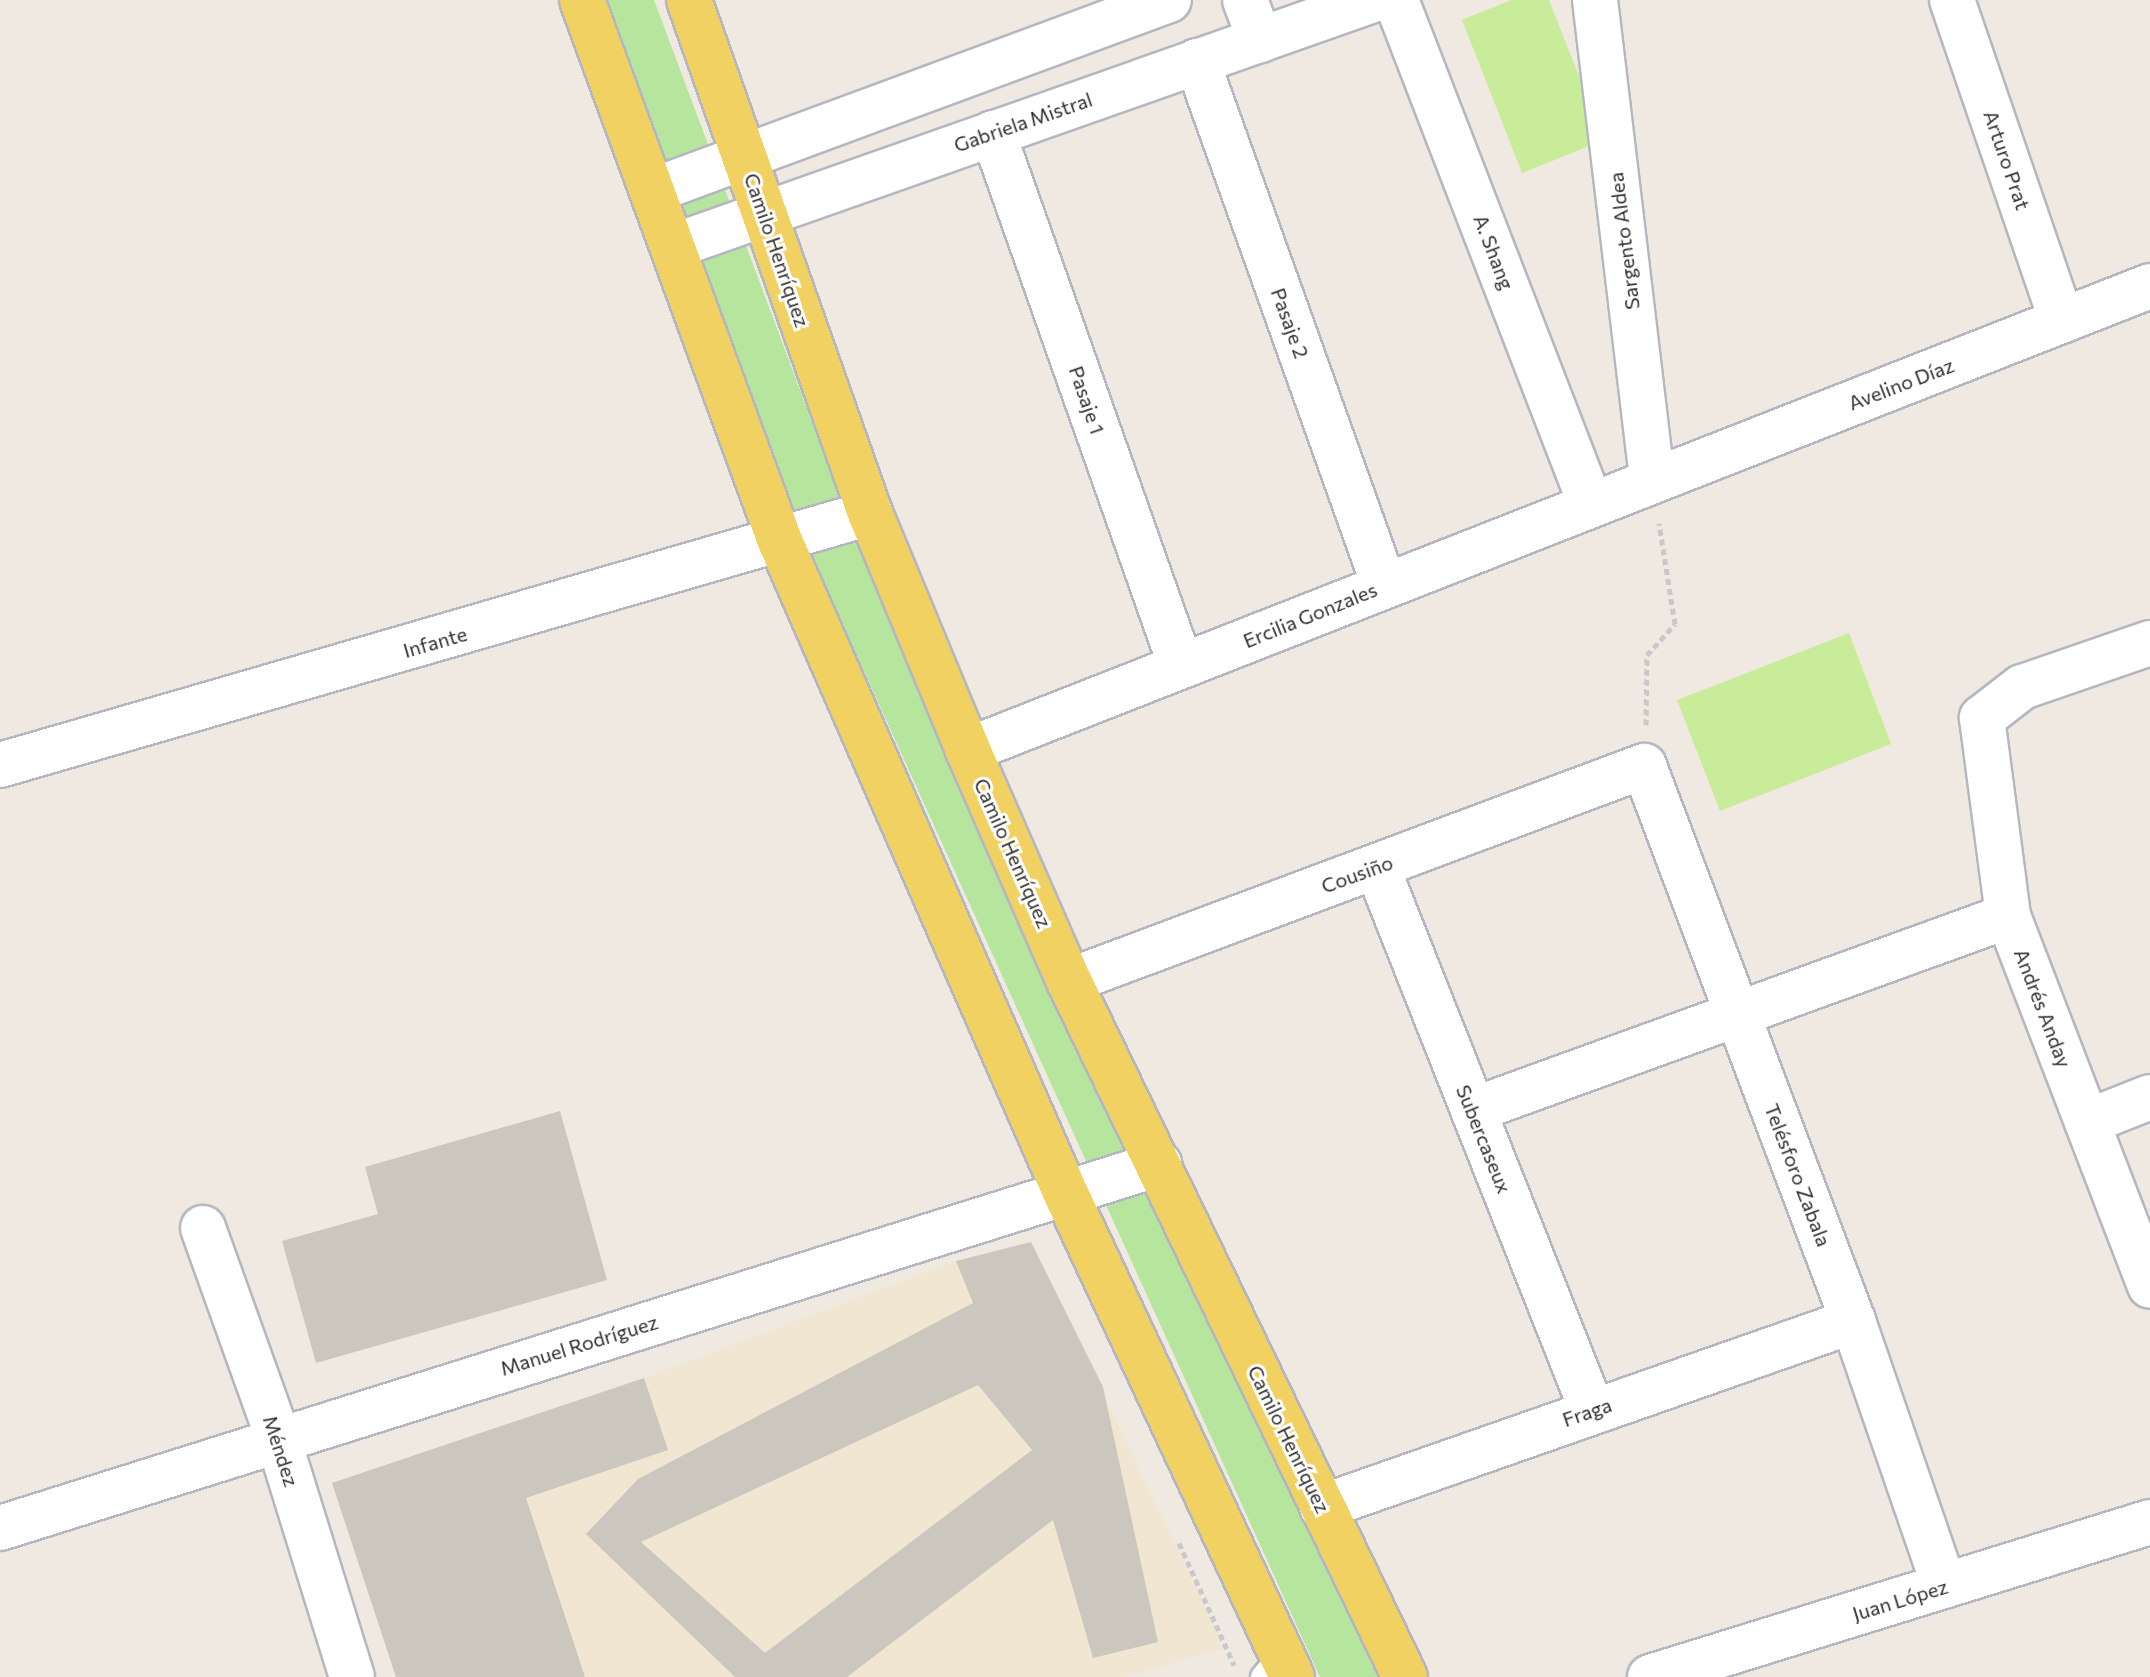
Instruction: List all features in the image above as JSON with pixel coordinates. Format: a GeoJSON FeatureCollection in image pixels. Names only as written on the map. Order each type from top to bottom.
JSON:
{"type":"FeatureCollection","features":[{"type":"Feature","properties":{"kind":"main road"},"geometry":{"type":"LineString","coordinates":[[582,0],[780,541],[1279,1670]]}},
{"type":"Feature","properties":{"kind":"main road","name":"Camilo Henríquez"},"geometry":{"type":"LineString","coordinates":[[689,0],[870,513],[968,750],[1069,981],[1405,1677]]}},
{"type":"Feature","properties":{"kind":"street"},"geometry":{"type":"LineString","coordinates":[[652,191],[746,159],[1169,0]]}},
{"type":"Feature","properties":{"kind":"street","name":"Gabriela Mistral"},"geometry":{"type":"LineString","coordinates":[[674,246],[1197,61],[1252,20],[1373,0]]}},
{"type":"Feature","properties":{"kind":"street","name":"A. Shang"},"geometry":{"type":"LineString","coordinates":[[1396,0],[1591,505]]}},
{"type":"Feature","properties":{"kind":"street","name":"Sargento Aldea"},"geometry":{"type":"LineString","coordinates":[[1595,0],[1652,481]]}},
{"type":"Feature","properties":{"kind":"street","name":"Arturo Prat"},"geometry":{"type":"LineString","coordinates":[[1952,0],[2062,321]]}},
{"type":"Feature","properties":{"kind":"street","name":"Pasaje 2"},"geometry":{"type":"LineString","coordinates":[[1197,61],[1384,585]]}},
{"type":"Feature","properties":{"kind":"street","name":"Pasaje 1"},"geometry":{"type":"LineString","coordinates":[[993,133],[1181,666]]}},
{"type":"Feature","properties":{"kind":"street","name":"Avelino Díaz"},"geometry":{"type":"LineString","coordinates":[[1652,481],[2150,286]]}},
{"type":"Feature","properties":{"kind":"street","name":"Ercilia Gonzales"},"geometry":{"type":"LineString","coordinates":[[968,750],[1652,481]]}},
{"type":"Feature","properties":{"kind":"street","name":"Infante"},"geometry":{"type":"LineString","coordinates":[[0,765],[870,513]]}},
{"type":"Feature","properties":{"kind":"street","name":"Andrés Anday"},"geometry":{"type":"LineString","coordinates":[[2150,643],[2022,687],[1982,718],[2008,916],[2150,1286]]}},
{"type":"Feature","properties":{"kind":"street","name":"Cousiño"},"geometry":{"type":"LineString","coordinates":[[1069,981],[1644,766]]}},
{"type":"Feature","properties":{"kind":"street","name":"Telésforo Zabala"},"geometry":{"type":"LineString","coordinates":[[1644,766],[1853,1321],[1944,1586]]}},
{"type":"Feature","properties":{"kind":"street","name":"Subercaseux"},"geometry":{"type":"LineString","coordinates":[[1377,867],[1592,1410]]}},
{"type":"Feature","properties":{"kind":"street"},"geometry":{"type":"LineString","coordinates":[[1473,1110],[2008,916]]}},
{"type":"Feature","properties":{"kind":"street"},"geometry":{"type":"LineString","coordinates":[[2087,1122],[2150,1097]]}},
{"type":"Feature","properties":{"kind":"street","name":"Manuel Rodríguez"},"geometry":{"type":"LineString","coordinates":[[0,1528],[278,1438],[1159,1164]]}},
{"type":"Feature","properties":{"kind":"street","name":"Méndez"},"geometry":{"type":"LineString","coordinates":[[203,1228],[278,1438],[352,1677]]}},
{"type":"Feature","properties":{"kind":"street","name":"Fraga"},"geometry":{"type":"LineString","coordinates":[[1322,1507],[1853,1321]]}},
{"type":"Feature","properties":{"kind":"street","name":"Juan López"},"geometry":{"type":"LineString","coordinates":[[1650,1677],[2150,1522]]}},
{"type":"Feature","properties":{"kind":"path"},"geometry":{"type":"LineString","coordinates":[[1644,766],[1647,655],[1675,624],[1652,481]]}},
{"type":"Feature","properties":{"kind":"shaded area"},"geometry":{"type":"Polygon","coordinates":[[[1031,1242],[1225,1648],[1124,1677],[396,1677],[332,1483],[644,1378],[956,1261],[1031,1242]]]}},
{"type":"Feature","properties":{"kind":"green space"},"geometry":{"type":"Polygon","coordinates":[[[604,0],[654,0],[846,513],[1154,1165],[1379,1677],[1320,1677],[800,530],[604,0]]]}},
{"type":"Feature","properties":{"kind":"green space"},"geometry":{"type":"Polygon","coordinates":[[[1511,0],[1549,0],[1604,140],[1522,173],[1462,20],[1511,0]]]}},
{"type":"Feature","properties":{"kind":"green space"},"geometry":{"type":"Polygon","coordinates":[[[1849,633],[1891,744],[1720,811],[1677,700],[1849,633]]]}},
{"type":"Feature","properties":{"kind":"building"},"geometry":{"type":"Polygon","coordinates":[[[560,1111],[607,1280],[316,1363],[282,1241],[378,1214],[365,1167],[560,1111]]]}},
{"type":"Feature","properties":{"kind":"building"},"geometry":{"type":"Polygon","coordinates":[[[1031,1242],[1103,1387],[1158,1642],[1093,1658],[1053,1520],[847,1677],[735,1677],[586,1534],[638,1479],[973,1303],[956,1261],[1031,1242]],[[978,1385],[641,1542],[765,1653],[1032,1450],[978,1385]]]}},
{"type":"Feature","properties":{"kind":"building"},"geometry":{"type":"Polygon","coordinates":[[[644,1378],[668,1450],[526,1498],[585,1677],[396,1677],[332,1483],[644,1378]]]}}]}
